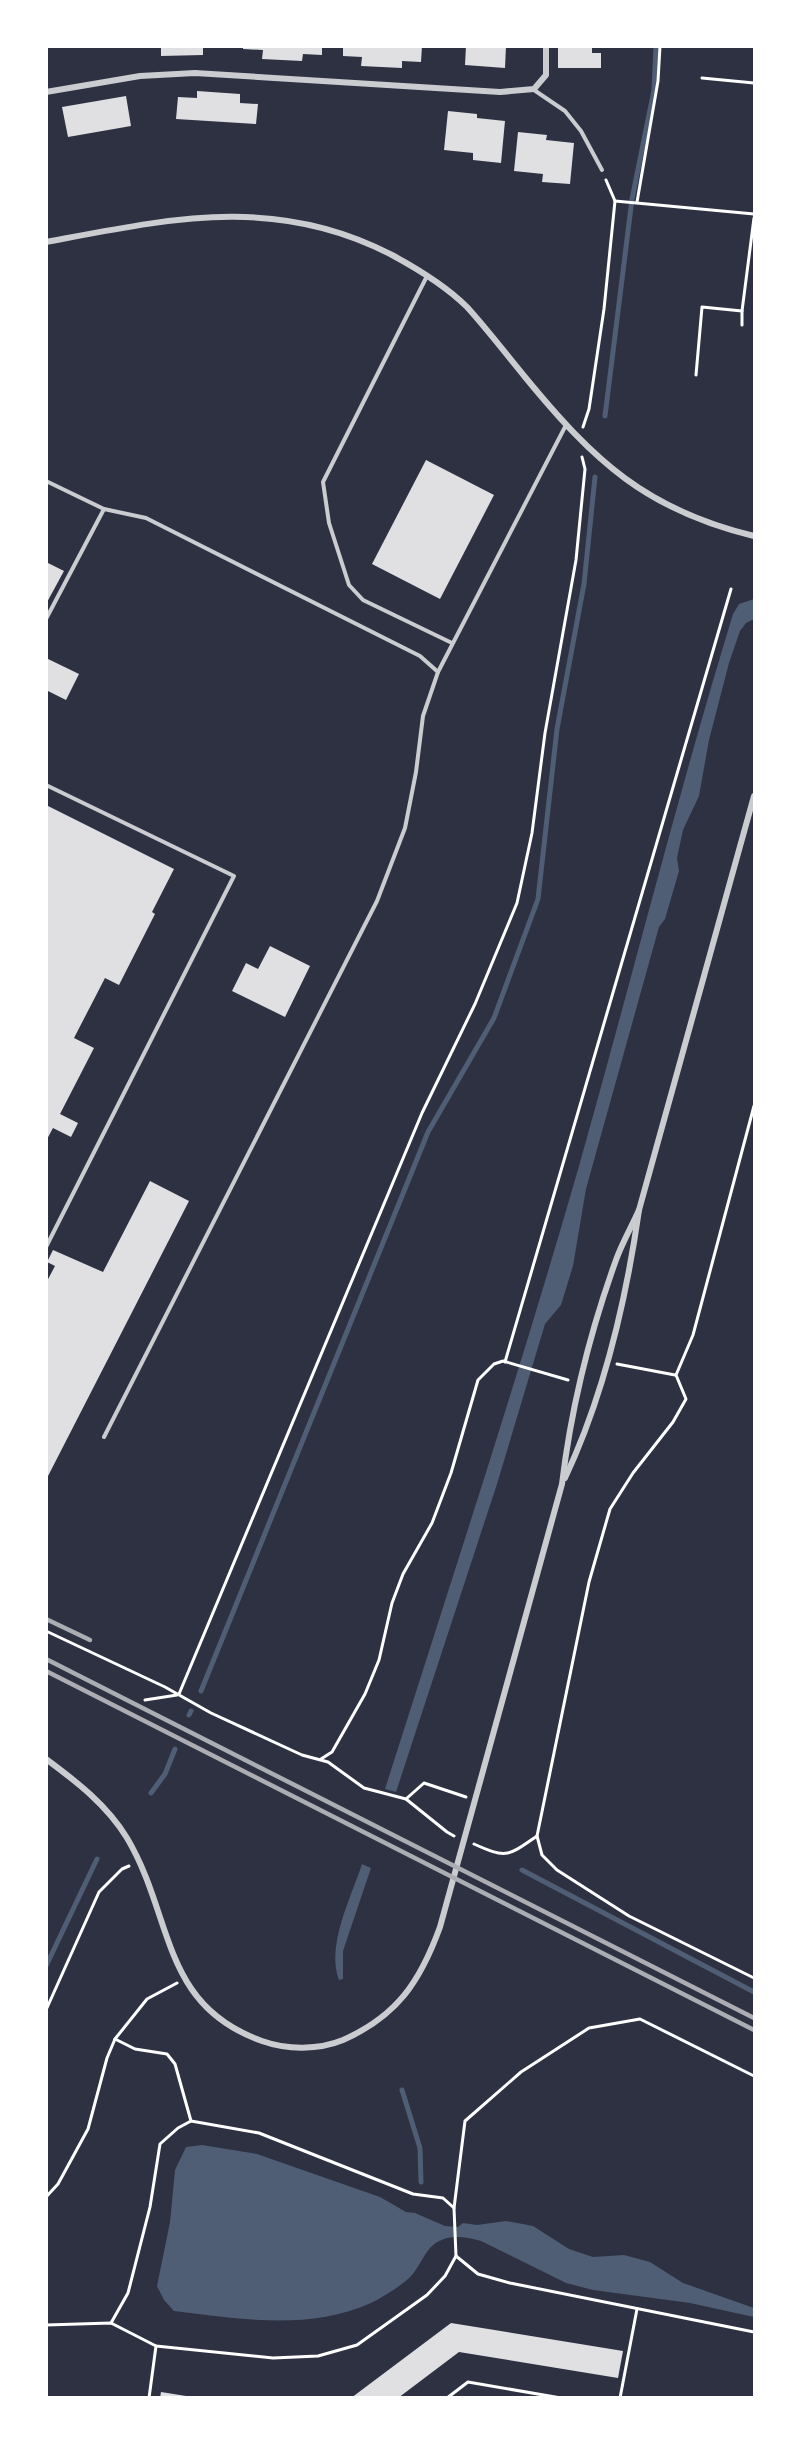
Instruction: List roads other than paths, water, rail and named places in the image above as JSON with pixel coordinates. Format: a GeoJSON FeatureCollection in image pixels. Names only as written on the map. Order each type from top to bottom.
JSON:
{"type":"FeatureCollection","features":[{"type":"Feature","properties":{"kind":"street"},"geometry":{"type":"LineString","coordinates":[[46,92],[140,76],[195,74],[500,92],[534,89],[546,75],[546,46]]}},
{"type":"Feature","properties":{"kind":"street"},"geometry":{"type":"LineString","coordinates":[[46,242],[112,229],[205,217],[253,216],[298,222],[334,231],[374,246],[418,269],[465,306],[579,440],[616,472],[653,498],[687,516],[723,529],[754,536]]}},
{"type":"Feature","properties":{"kind":"street"},"geometry":{"type":"LineString","coordinates":[[562,1484],[585,1436],[607,1361],[631,1264],[639,1210],[754,796]]}},
{"type":"Feature","properties":{"kind":"street"},"geometry":{"type":"LineString","coordinates":[[46,1759],[81,1784],[112,1816],[128,1839],[184,1980],[213,2016],[238,2033],[272,2045],[304,2048],[334,2044],[365,2030],[385,2017],[403,1999],[430,1955],[440,1928],[562,1484],[568,1431],[579,1384],[616,1259],[639,1210]]}},
{"type":"Feature","properties":{"kind":"lane"},"geometry":{"type":"LineString","coordinates":[[534,89],[565,111],[581,131],[602,170]]}},
{"type":"Feature","properties":{"kind":"lane"},"geometry":{"type":"LineString","coordinates":[[427,276],[323,482],[329,523],[349,585],[363,600],[452,643]]}},
{"type":"Feature","properties":{"kind":"lane"},"geometry":{"type":"LineString","coordinates":[[104,1437],[377,901],[405,828],[416,772],[423,716],[438,672],[566,424]]}},
{"type":"Feature","properties":{"kind":"lane"},"geometry":{"type":"LineString","coordinates":[[46,481],[104,510],[146,518],[420,656],[438,672]]}},
{"type":"Feature","properties":{"kind":"lane"},"geometry":{"type":"LineString","coordinates":[[46,619],[104,510]]}},
{"type":"Feature","properties":{"kind":"lane"},"geometry":{"type":"LineString","coordinates":[[46,785],[234,876],[46,1247]]}},
{"type":"Feature","properties":{"kind":"water"},"geometry":{"type":"Polygon","coordinates":[[[754,599],[754,619],[746,623],[740,631],[729,663],[709,740],[699,796],[683,830],[677,858],[679,871],[665,919],[659,927],[586,1189],[573,1266],[561,1305],[545,1324],[497,1484],[396,1792],[385,1789],[533,1322],[579,1166],[733,614],[739,604],[754,599]]]}},
{"type":"Feature","properties":{"kind":"water"},"geometry":{"type":"Polygon","coordinates":[[[362,1864],[371,1868],[343,1951],[343,1979],[339,1980],[336,1966],[338,1937],[346,1906],[362,1864]]]}},
{"type":"Feature","properties":{"kind":"water"},"geometry":{"type":"Polygon","coordinates":[[[202,2145],[257,2154],[380,2197],[406,2212],[415,2213],[445,2226],[458,2227],[463,2223],[477,2225],[506,2221],[533,2226],[569,2249],[593,2257],[624,2255],[650,2262],[683,2283],[754,2308],[754,2317],[690,2303],[593,2290],[566,2283],[481,2241],[461,2237],[448,2238],[436,2243],[430,2248],[417,2269],[403,2283],[371,2303],[347,2312],[299,2320],[274,2320],[174,2311],[164,2300],[157,2286],[170,2222],[175,2170],[186,2147],[202,2145]]]}},
{"type":"Feature","properties":{"kind":"waterway"},"geometry":{"type":"LineString","coordinates":[[605,416],[632,199],[654,90],[656,46]]}},
{"type":"Feature","properties":{"kind":"waterway"},"geometry":{"type":"LineString","coordinates":[[201,1691],[428,1132],[494,1018],[538,899],[557,729],[584,584],[595,477]]}},
{"type":"Feature","properties":{"kind":"waterway"},"geometry":{"type":"LineString","coordinates":[[189,1715],[191,1711]]}},
{"type":"Feature","properties":{"kind":"waterway"},"geometry":{"type":"LineString","coordinates":[[151,1793],[165,1774],[175,1749]]}},
{"type":"Feature","properties":{"kind":"waterway"},"geometry":{"type":"LineString","coordinates":[[46,1966],[97,1859]]}},
{"type":"Feature","properties":{"kind":"waterway"},"geometry":{"type":"LineString","coordinates":[[522,1870],[754,1992]]}},
{"type":"Feature","properties":{"kind":"waterway"},"geometry":{"type":"LineString","coordinates":[[402,2090],[420,2148],[421,2182]]}},
{"type":"Feature","properties":{"kind":"railway"},"geometry":{"type":"LineString","coordinates":[[46,1619],[90,1640]]}},
{"type":"Feature","properties":{"kind":"railway"},"geometry":{"type":"LineString","coordinates":[[46,1659],[754,2018]]}},
{"type":"Feature","properties":{"kind":"railway"},"geometry":{"type":"LineString","coordinates":[[46,1671],[754,2030]]}}]}
